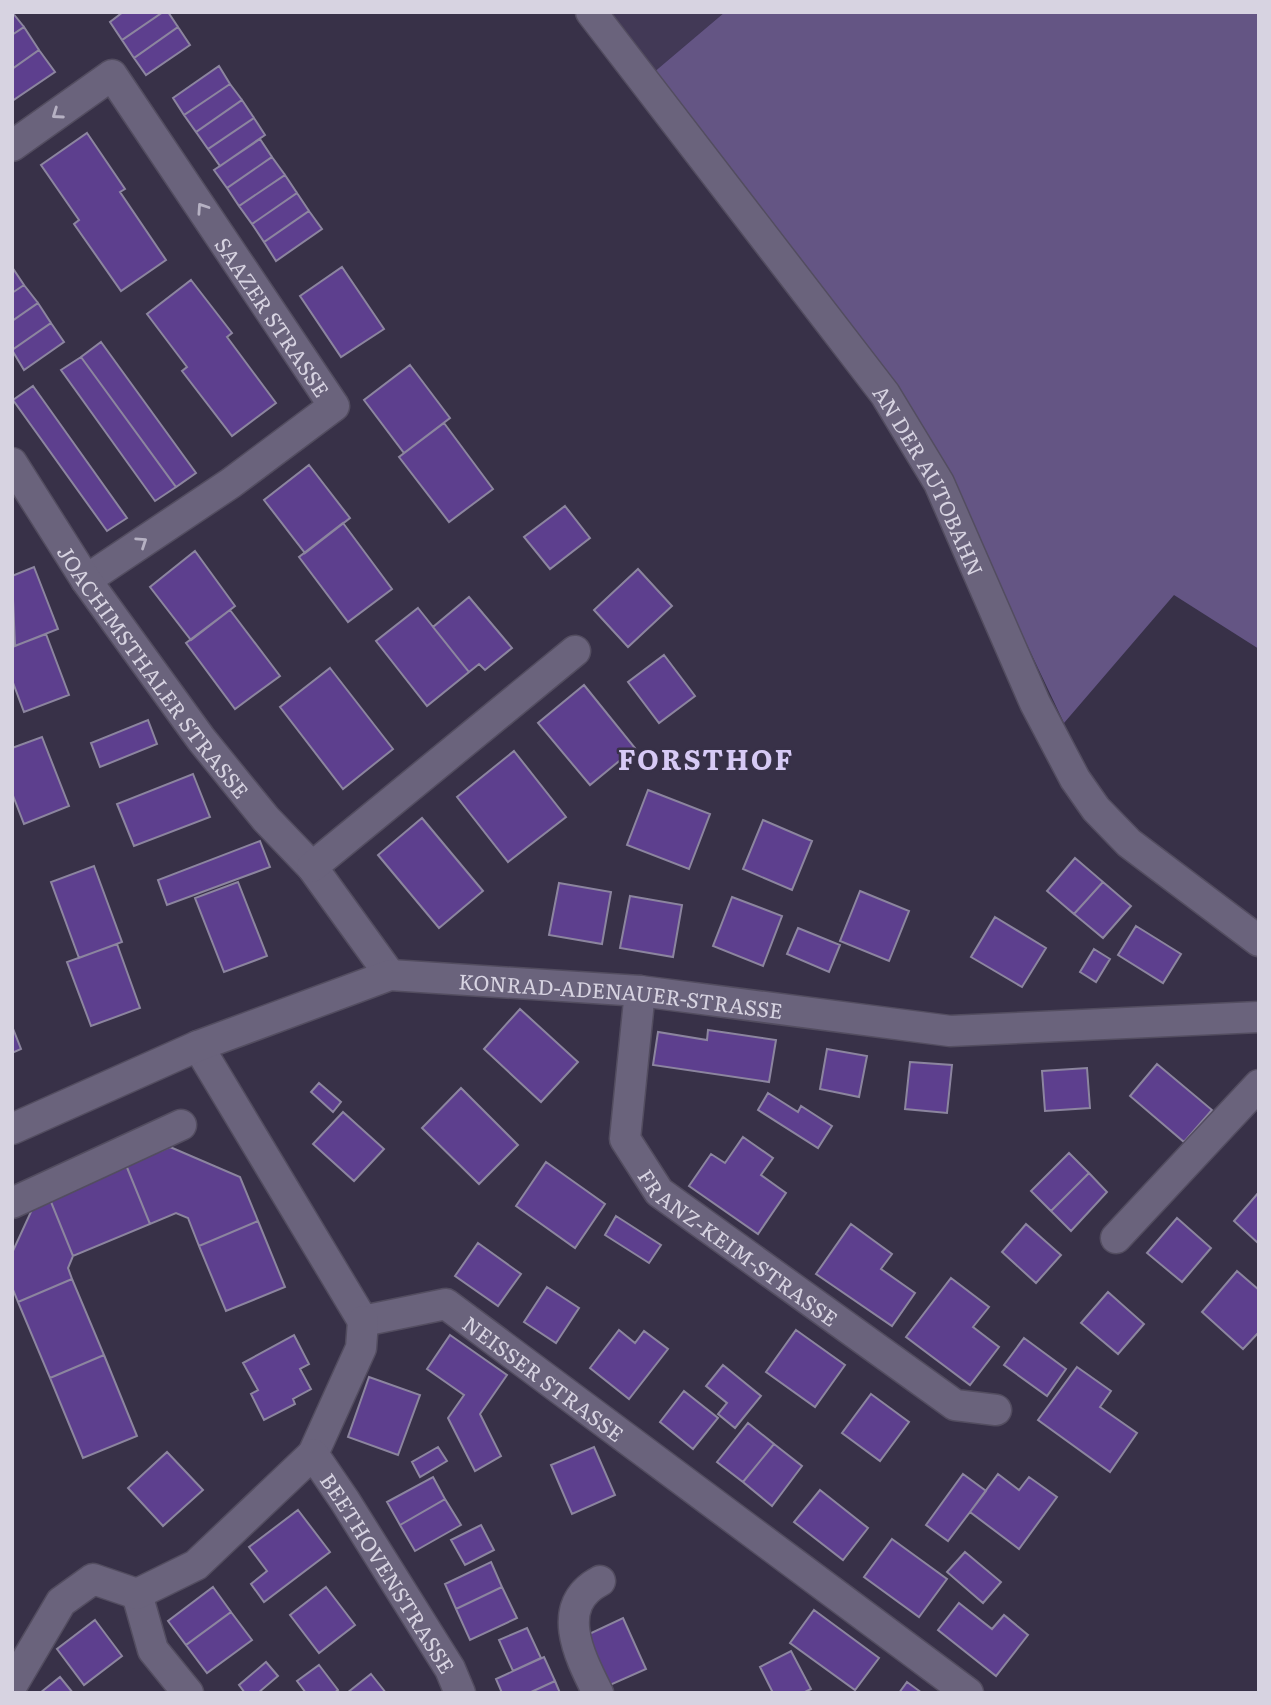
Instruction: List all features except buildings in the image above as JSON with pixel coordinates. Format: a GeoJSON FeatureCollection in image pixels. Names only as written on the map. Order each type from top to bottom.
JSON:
{"type":"FeatureCollection","features":[{"type":"Feature","properties":{"kind":"street","name":"AN DER AUTOBAHN"},"geometry":{"type":"LineString","coordinates":[[591,12],[885,394],[939,482],[1035,703],[1075,779],[1096,809],[1129,843],[1259,941]]}},
{"type":"Feature","properties":{"kind":"street","name":"SAAZER STRASSE"},"geometry":{"type":"LineString","coordinates":[[12,146],[112,75],[334,406],[230,483],[86,580]]}},
{"type":"Feature","properties":{"kind":"street","name":"JOACHIMSTHALER STRASSE"},"geometry":{"type":"LineString","coordinates":[[12,463],[86,580],[225,769],[265,819],[312,867],[390,975]]}},
{"type":"Feature","properties":{"kind":"street"},"geometry":{"type":"LineString","coordinates":[[312,867],[575,651]]}},
{"type":"Feature","properties":{"kind":"street","name":"KONRAD-ADENAUER-STRASSE"},"geometry":{"type":"LineString","coordinates":[[12,1129],[198,1046],[390,975],[640,990],[950,1031],[1259,1017]]}},
{"type":"Feature","properties":{"kind":"street","name":"FRANZ-KEIM-STRASSE"},"geometry":{"type":"LineString","coordinates":[[640,990],[625,1139],[659,1192],[955,1405],[996,1410]]}},
{"type":"Feature","properties":{"kind":"street"},"geometry":{"type":"LineString","coordinates":[[198,1046],[363,1321]]}},
{"type":"Feature","properties":{"kind":"street"},"geometry":{"type":"LineString","coordinates":[[1116,1238],[1259,1085]]}},
{"type":"Feature","properties":{"kind":"street"},"geometry":{"type":"LineString","coordinates":[[12,1203],[181,1125]]}},
{"type":"Feature","properties":{"kind":"street","name":"NEISSER STRASSE"},"geometry":{"type":"LineString","coordinates":[[363,1321],[446,1304],[968,1693]]}},
{"type":"Feature","properties":{"kind":"street","name":"BEETHOVENSTRASSE"},"geometry":{"type":"LineString","coordinates":[[137,1594],[196,1565],[313,1454],[361,1348],[363,1321]]}},
{"type":"Feature","properties":{"kind":"street","name":"BEETHOVENSTRASSE"},"geometry":{"type":"LineString","coordinates":[[313,1454],[436,1647],[460,1693]]}},
{"type":"Feature","properties":{"kind":"street"},"geometry":{"type":"LineString","coordinates":[[12,1685],[61,1602],[93,1579],[137,1594],[153,1650],[188,1693]]}},
{"type":"Feature","properties":{"kind":"street"},"geometry":{"type":"LineString","coordinates":[[598,1693],[584,1665],[573,1630],[572,1614],[579,1599],[600,1581]]}},
{"type":"Feature","properties":{"kind":"shaded area"},"geometry":{"type":"Polygon","coordinates":[[[607,12],[725,12],[653,73],[607,12]]]}},
{"type":"Feature","properties":{"kind":"shaded area"},"geometry":{"type":"Polygon","coordinates":[[[725,12],[1259,12],[1259,649],[1174,595],[1064,723],[948,478],[653,73],[725,12]]]}},
{"type":"Feature","properties":{"kind":"district","name":"FORSTHOF"},"geometry":{"type":"Point","coordinates":[706,758]}}]}
